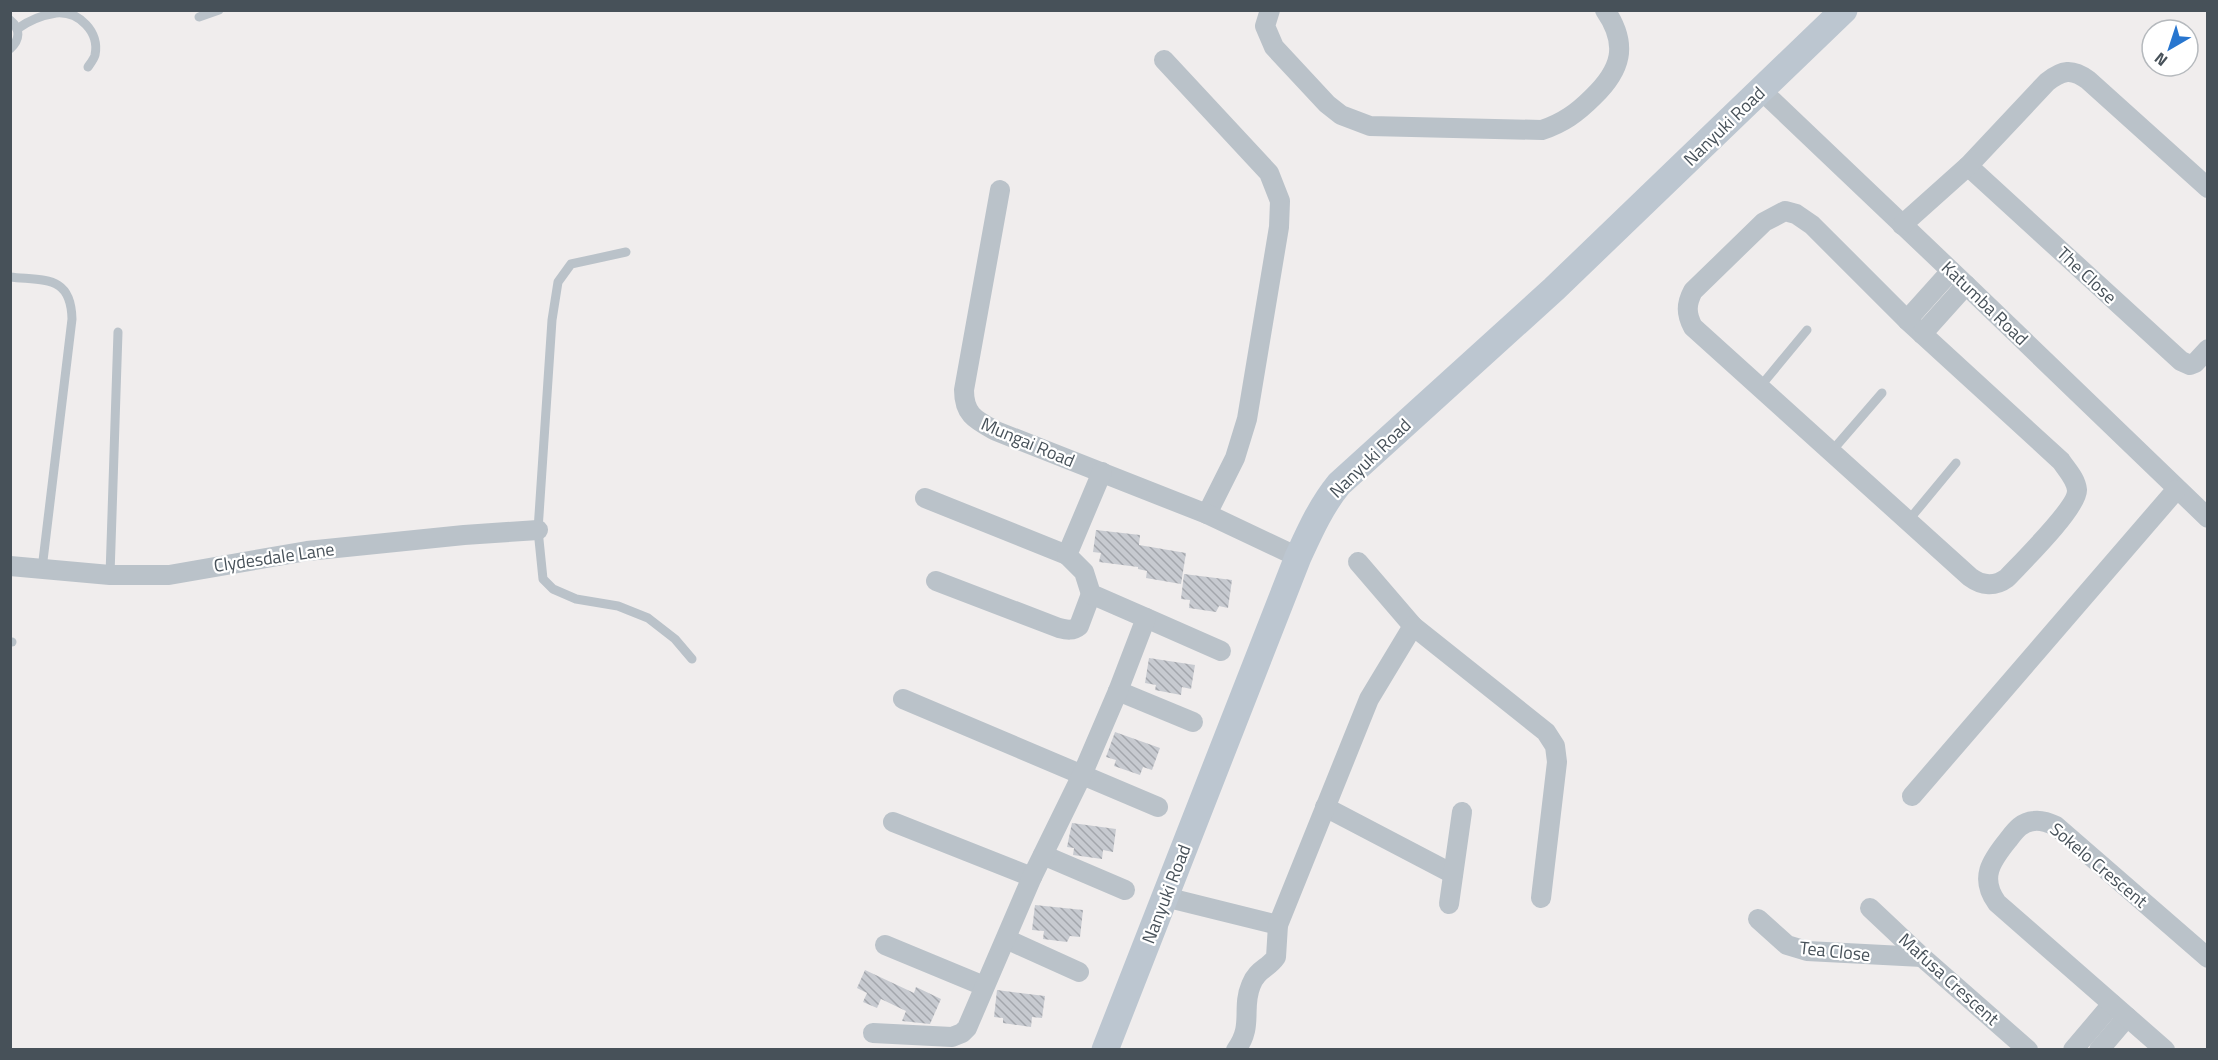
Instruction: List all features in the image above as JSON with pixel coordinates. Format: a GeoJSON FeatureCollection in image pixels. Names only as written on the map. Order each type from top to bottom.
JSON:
{"type":"FeatureCollection","features":[{"type":"Feature","properties":{"kind":"street"},"geometry":{"type":"LineString","coordinates":[[1270,10],[1265,26],[1274,47],[1328,104],[1353,121],[1370,126],[1542,130],[1561,124],[1577,113],[1609,82],[1617,64],[1619,46],[1614,24],[1605,10]]}},
{"type":"Feature","properties":{"kind":"street","name":"Nanyuki Road"},"geometry":{"type":"LineString","coordinates":[[1105,1050],[1298,557],[1317,514],[1339,484],[1554,289],[1844,10]]}},
{"type":"Feature","properties":{"kind":"street"},"geometry":{"type":"LineString","coordinates":[[1164,60],[1269,173],[1280,201],[1279,227],[1247,419],[1235,458],[1207,514]]}},
{"type":"Feature","properties":{"kind":"street"},"geometry":{"type":"LineString","coordinates":[[1902,225],[1968,166],[2047,82],[2056,75],[2075,72],[2088,81],[2208,189]]}},
{"type":"Feature","properties":{"kind":"street","name":"Katumba Road"},"geometry":{"type":"LineString","coordinates":[[1761,90],[1966,285],[2176,490],[2208,518]]}},
{"type":"Feature","properties":{"kind":"street","name":"The Close"},"geometry":{"type":"LineString","coordinates":[[1968,166],[2181,360],[2190,364],[2195,363],[2208,349]]}},
{"type":"Feature","properties":{"kind":"street","name":"Mungai Road"},"geometry":{"type":"LineString","coordinates":[[1000,190],[964,390],[967,410],[973,418],[996,431],[1207,514],[1298,557]]}},
{"type":"Feature","properties":{"kind":"street"},"geometry":{"type":"LineString","coordinates":[[1789,211],[1812,225],[1922,334],[2061,461],[2074,479],[2077,493],[2068,510],[2000,583],[1985,585],[1976,581],[1908,521],[1693,327],[1688,319],[1687,306],[1693,291],[1764,222],[1779,212],[1789,211]]}},
{"type":"Feature","properties":{"kind":"street"},"geometry":{"type":"LineString","coordinates":[[1907,320],[1951,271]]}},
{"type":"Feature","properties":{"kind":"street"},"geometry":{"type":"LineString","coordinates":[[1922,334],[1966,285]]}},
{"type":"Feature","properties":{"kind":"street"},"geometry":{"type":"LineString","coordinates":[[1067,555],[1102,472]]}},
{"type":"Feature","properties":{"kind":"street"},"geometry":{"type":"LineString","coordinates":[[1912,796],[2176,490]]}},
{"type":"Feature","properties":{"kind":"street"},"geometry":{"type":"LineString","coordinates":[[925,498],[1067,555],[1079,566],[1087,578],[1091,594],[1083,620],[1075,629],[1068,630],[936,581]]}},
{"type":"Feature","properties":{"kind":"street","name":"Clydesdale Lane"},"geometry":{"type":"LineString","coordinates":[[10,566],[110,575],[169,575],[307,551],[538,530]]}},
{"type":"Feature","properties":{"kind":"street"},"geometry":{"type":"LineString","coordinates":[[1358,562],[1413,626],[1546,732],[1555,746],[1557,762],[1542,898]]}},
{"type":"Feature","properties":{"kind":"street"},"geometry":{"type":"LineString","coordinates":[[1091,594],[1221,651]]}},
{"type":"Feature","properties":{"kind":"street"},"geometry":{"type":"LineString","coordinates":[[873,1034],[957,1036],[967,1028],[1032,877],[1082,775],[1146,618]]}},
{"type":"Feature","properties":{"kind":"street"},"geometry":{"type":"LineString","coordinates":[[1236,1050],[1246,1031],[1250,987],[1258,972],[1273,962],[1276,957],[1278,925],[1369,699],[1413,626]]}},
{"type":"Feature","properties":{"kind":"street"},"geometry":{"type":"LineString","coordinates":[[1118,691],[1193,723]]}},
{"type":"Feature","properties":{"kind":"street"},"geometry":{"type":"LineString","coordinates":[[903,699],[1158,807]]}},
{"type":"Feature","properties":{"kind":"street"},"geometry":{"type":"LineString","coordinates":[[1325,807],[1453,874]]}},
{"type":"Feature","properties":{"kind":"street"},"geometry":{"type":"LineString","coordinates":[[1449,904],[1462,812]]}},
{"type":"Feature","properties":{"kind":"street","name":"Sokelo Crescent"},"geometry":{"type":"LineString","coordinates":[[2165,1050],[1997,903],[1990,894],[1988,878],[1993,858],[2017,828],[2025,823],[2035,820],[2056,826],[2208,958]]}},
{"type":"Feature","properties":{"kind":"street"},"geometry":{"type":"LineString","coordinates":[[893,822],[1032,877]]}},
{"type":"Feature","properties":{"kind":"street"},"geometry":{"type":"LineString","coordinates":[[1043,855],[1125,890]]}},
{"type":"Feature","properties":{"kind":"street"},"geometry":{"type":"LineString","coordinates":[[1165,897],[1278,925]]}},
{"type":"Feature","properties":{"kind":"street","name":"Mafusa Crescent"},"geometry":{"type":"LineString","coordinates":[[1870,908],[2028,1050]]}},
{"type":"Feature","properties":{"kind":"street","name":"Tea Close"},"geometry":{"type":"LineString","coordinates":[[1758,919],[1787,945],[1807,951],[1922,957]]}},
{"type":"Feature","properties":{"kind":"street"},"geometry":{"type":"LineString","coordinates":[[1006,939],[1079,972]]}},
{"type":"Feature","properties":{"kind":"street"},"geometry":{"type":"LineString","coordinates":[[885,945],[984,986]]}},
{"type":"Feature","properties":{"kind":"street"},"geometry":{"type":"LineString","coordinates":[[2073,1050],[2112,1004]]}},
{"type":"Feature","properties":{"kind":"street"},"geometry":{"type":"LineString","coordinates":[[2099,1050],[2127,1017]]}},
{"type":"Feature","properties":{"kind":"lane"},"geometry":{"type":"LineString","coordinates":[[199,17],[219,10]]}},
{"type":"Feature","properties":{"kind":"lane"},"geometry":{"type":"LineString","coordinates":[[17,29],[39,17],[58,13],[72,15],[90,29],[94,40],[95,55],[88,68]]}},
{"type":"Feature","properties":{"kind":"lane"},"geometry":{"type":"LineString","coordinates":[[10,20],[17,29],[18,40],[10,49]]}},
{"type":"Feature","properties":{"kind":"lane"},"geometry":{"type":"LineString","coordinates":[[626,252],[571,264],[558,282],[552,320],[538,530],[543,579],[553,589],[576,599],[618,606],[648,618],[675,639],[692,659]]}},
{"type":"Feature","properties":{"kind":"lane"},"geometry":{"type":"LineString","coordinates":[[10,277],[54,282],[68,294],[72,304],[42,569]]}},
{"type":"Feature","properties":{"kind":"lane"},"geometry":{"type":"LineString","coordinates":[[1759,388],[1808,330]]}},
{"type":"Feature","properties":{"kind":"lane"},"geometry":{"type":"LineString","coordinates":[[110,575],[118,332]]}},
{"type":"Feature","properties":{"kind":"lane"},"geometry":{"type":"LineString","coordinates":[[1831,452],[1882,393]]}},
{"type":"Feature","properties":{"kind":"lane"},"geometry":{"type":"LineString","coordinates":[[1908,521],[1956,463]]}},
{"type":"Feature","properties":{"kind":"building"},"geometry":{"type":"Polygon","coordinates":[[[1096,530],[1140,535],[1139,545],[1186,553],[1181,584],[1146,578],[1147,571],[1138,569],[1138,567],[1099,562],[1101,553],[1093,552],[1096,530]]]}},
{"type":"Feature","properties":{"kind":"building"},"geometry":{"type":"Polygon","coordinates":[[[1184,574],[1232,580],[1228,608],[1219,606],[1216,612],[1189,608],[1190,600],[1181,599],[1184,574]]]}},
{"type":"Feature","properties":{"kind":"building"},"geometry":{"type":"Polygon","coordinates":[[[1149,658],[1195,665],[1191,689],[1182,687],[1181,695],[1155,690],[1156,685],[1145,683],[1149,658]]]}},
{"type":"Feature","properties":{"kind":"building"},"geometry":{"type":"Polygon","coordinates":[[[1115,732],[1160,748],[1152,770],[1143,767],[1140,775],[1114,766],[1116,760],[1106,757],[1115,732]]]}},
{"type":"Feature","properties":{"kind":"building"},"geometry":{"type":"Polygon","coordinates":[[[1072,823],[1116,829],[1113,852],[1103,850],[1102,859],[1073,855],[1074,848],[1067,847],[1072,823]]]}},
{"type":"Feature","properties":{"kind":"building"},"geometry":{"type":"Polygon","coordinates":[[[1035,905],[1083,910],[1080,937],[1070,936],[1067,942],[1043,939],[1044,931],[1032,930],[1035,905]]]}},
{"type":"Feature","properties":{"kind":"building"},"geometry":{"type":"Polygon","coordinates":[[[865,970],[914,993],[916,987],[941,999],[930,1024],[902,1021],[906,1011],[881,999],[877,1008],[863,1002],[867,993],[857,988],[865,970]]]}},
{"type":"Feature","properties":{"kind":"building"},"geometry":{"type":"Polygon","coordinates":[[[997,990],[1045,996],[1042,1018],[1032,1017],[1031,1027],[1003,1023],[1003,1018],[994,1017],[997,990]]]}}]}
